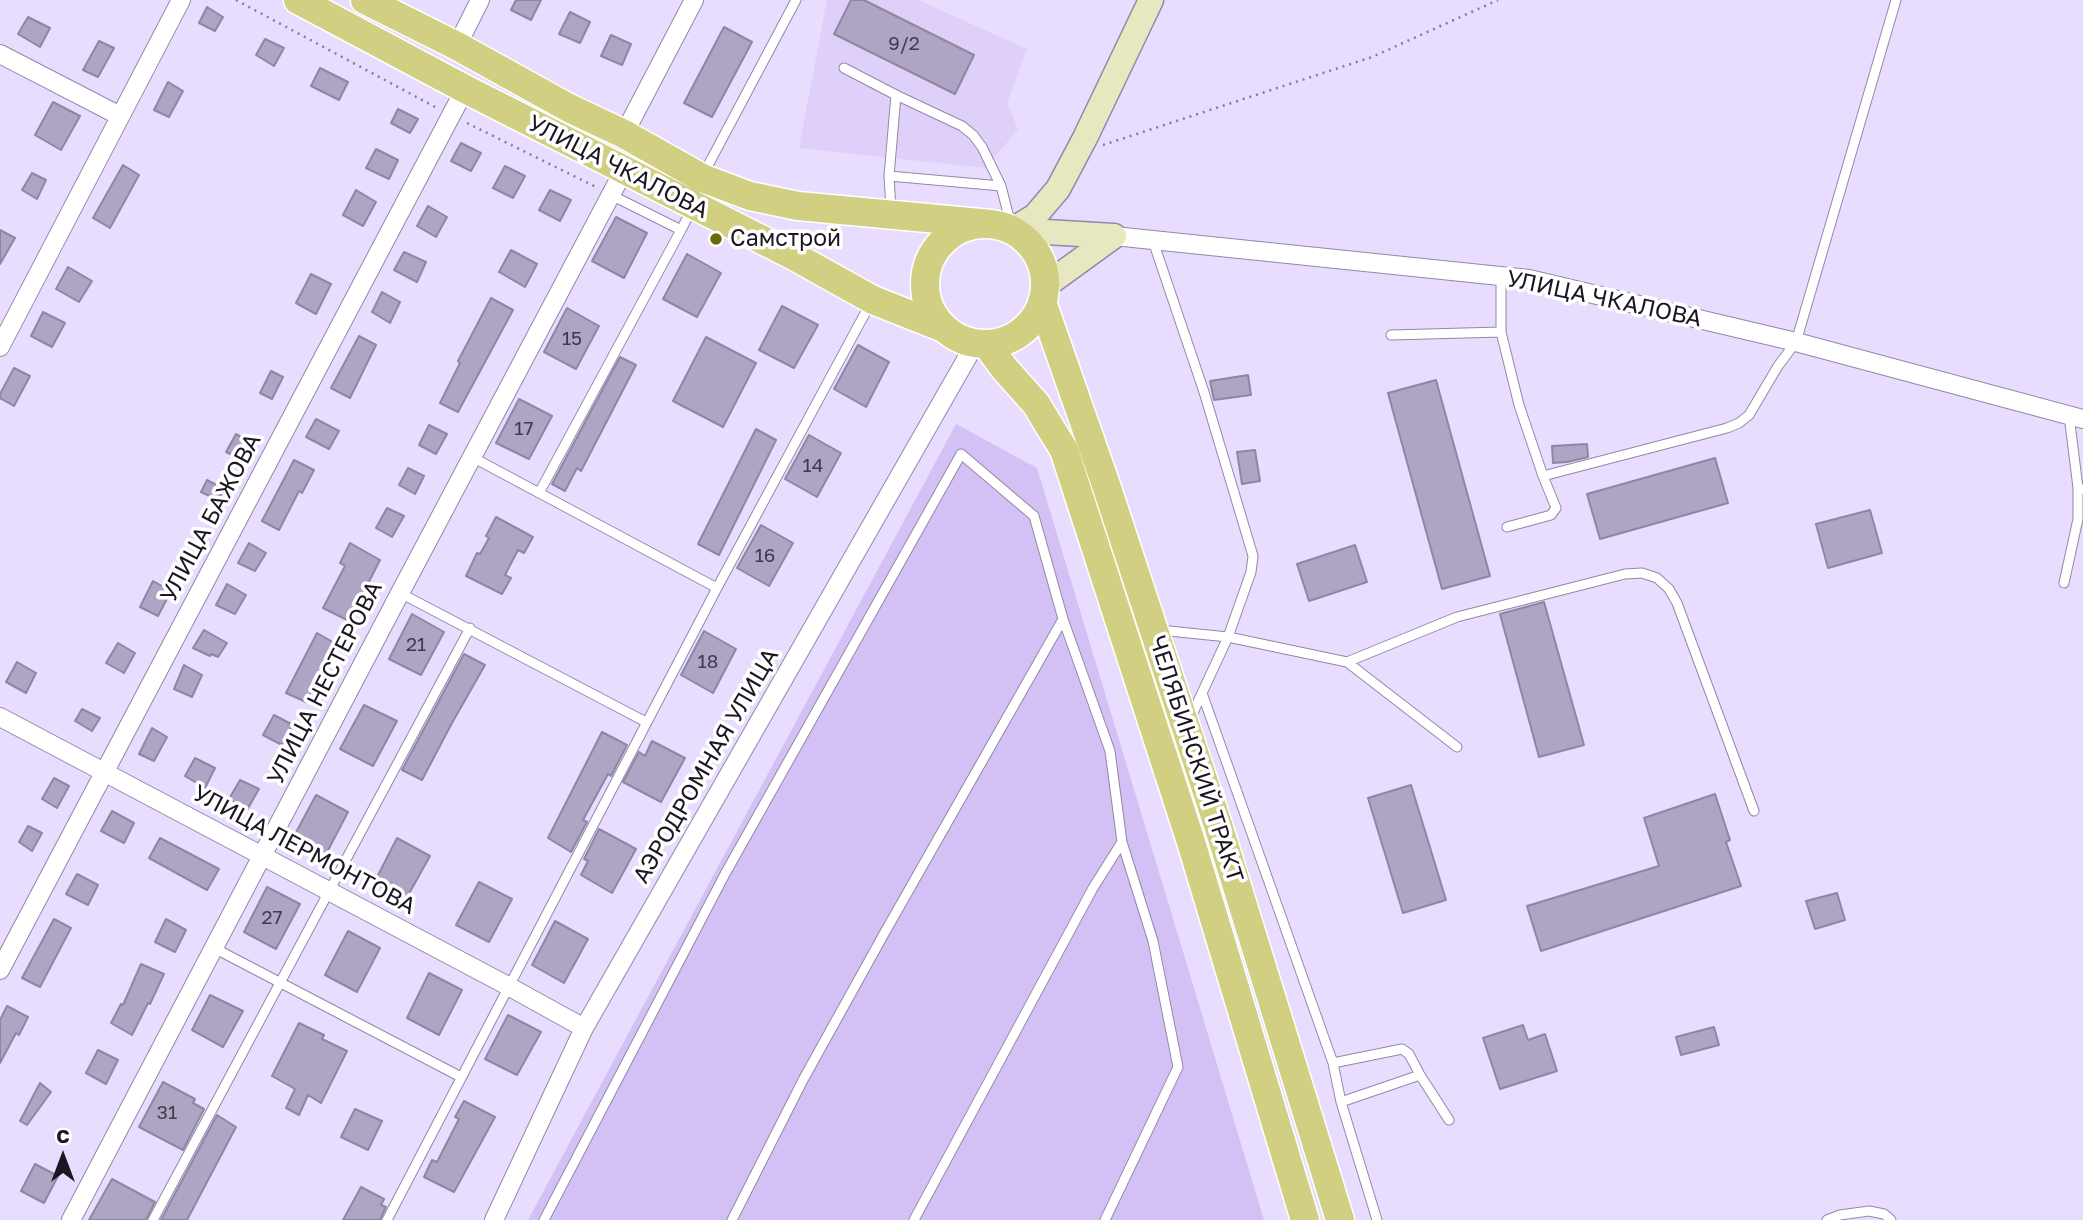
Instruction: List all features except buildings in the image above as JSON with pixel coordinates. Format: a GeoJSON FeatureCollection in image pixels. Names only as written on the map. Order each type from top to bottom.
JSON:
{"type":"FeatureCollection","features":[{"type":"Feature","properties":{"kind":"main road","name":"УЛИЦА ЧКАЛОВА"},"geometry":{"type":"LineString","coordinates":[[298,0],[465,89],[618,182],[694,205],[873,300],[941,327]]}},
{"type":"Feature","properties":{"kind":"main road","name":"УЛИЦА ЧКАЛОВА"},"geometry":{"type":"LineString","coordinates":[[365,0],[457,46],[569,108],[624,134],[702,178],[750,197],[798,205],[1002,227]]}},
{"type":"Feature","properties":{"kind":"main road"},"geometry":{"type":"LineString","coordinates":[[968,226],[1002,227],[1030,245],[1041,264],[1044,294],[1025,329],[1008,340],[981,345],[941,327],[925,300],[925,269],[941,242],[968,226]]}},
{"type":"Feature","properties":{"kind":"main road","name":"ЧЕЛЯБИНСКИЙ ТРАКТ"},"geometry":{"type":"LineString","coordinates":[[1044,294],[1219,828],[1340,1220]]}},
{"type":"Feature","properties":{"kind":"main road","name":"ЧЕЛЯБИНСКИЙ ТРАКТ"},"geometry":{"type":"LineString","coordinates":[[981,345],[1036,404],[1064,450],[1191,842],[1305,1220]]}},
{"type":"Feature","properties":{"kind":"street"},"geometry":{"type":"LineString","coordinates":[[0,347],[181,0]]}},
{"type":"Feature","properties":{"kind":"street"},"geometry":{"type":"LineString","coordinates":[[457,46],[480,0]]}},
{"type":"Feature","properties":{"kind":"street"},"geometry":{"type":"LineString","coordinates":[[624,134],[694,0]]}},
{"type":"Feature","properties":{"kind":"street"},"geometry":{"type":"LineString","coordinates":[[1002,227],[1035,216],[1058,188],[1151,0]]}},
{"type":"Feature","properties":{"kind":"street"},"geometry":{"type":"LineString","coordinates":[[0,54],[120,116]]}},
{"type":"Feature","properties":{"kind":"street","name":"УЛИЦА БАЖОВА"},"geometry":{"type":"LineString","coordinates":[[0,970],[465,89]]}},
{"type":"Feature","properties":{"kind":"street","name":"УЛИЦА НЕСТЕРОВА"},"geometry":{"type":"LineString","coordinates":[[71,1220],[618,182]]}},
{"type":"Feature","properties":{"kind":"street"},"geometry":{"type":"LineString","coordinates":[[1002,227],[1114,236]]}},
{"type":"Feature","properties":{"kind":"street"},"geometry":{"type":"LineString","coordinates":[[1044,294],[1114,236]]}},
{"type":"Feature","properties":{"kind":"street","name":"УЛИЦА ЧКАЛОВА"},"geometry":{"type":"LineString","coordinates":[[1114,236],[1529,279],[1796,342],[2076,417]]}},
{"type":"Feature","properties":{"kind":"street","name":"АЭРОДРОМНАЯ УЛИЦА"},"geometry":{"type":"LineString","coordinates":[[494,1220],[584,1028],[981,345]]}},
{"type":"Feature","properties":{"kind":"street","name":"УЛИЦА ЛЕРМОНТОВА"},"geometry":{"type":"LineString","coordinates":[[0,717],[584,1028]]}},
{"type":"Feature","properties":{"kind":"lane"},"geometry":{"type":"LineString","coordinates":[[702,178],[796,0]]}},
{"type":"Feature","properties":{"kind":"lane"},"geometry":{"type":"LineString","coordinates":[[1543,476],[1727,428],[1749,415],[1778,366],[1796,342],[1896,0]]}},
{"type":"Feature","properties":{"kind":"lane"},"geometry":{"type":"LineString","coordinates":[[844,68],[949,119],[973,135],[982,147],[1001,186],[1002,227]]}},
{"type":"Feature","properties":{"kind":"lane"},"geometry":{"type":"LineString","coordinates":[[891,213],[888,176],[896,95]]}},
{"type":"Feature","properties":{"kind":"lane"},"geometry":{"type":"LineString","coordinates":[[888,176],[1001,186]]}},
{"type":"Feature","properties":{"kind":"lane"},"geometry":{"type":"LineString","coordinates":[[618,182],[681,230]]}},
{"type":"Feature","properties":{"kind":"lane"},"geometry":{"type":"LineString","coordinates":[[539,493],[694,205]]}},
{"type":"Feature","properties":{"kind":"lane"},"geometry":{"type":"LineString","coordinates":[[1153,241],[1204,392],[1253,556],[1251,572],[1228,637],[1186,727]]}},
{"type":"Feature","properties":{"kind":"lane"},"geometry":{"type":"LineString","coordinates":[[1501,275],[1501,332],[1519,405],[1543,476],[1556,505],[1556,511],[1551,515],[1507,527]]}},
{"type":"Feature","properties":{"kind":"lane"},"geometry":{"type":"LineString","coordinates":[[387,1220],[646,722],[873,300]]}},
{"type":"Feature","properties":{"kind":"lane"},"geometry":{"type":"LineString","coordinates":[[1391,335],[1501,332]]}},
{"type":"Feature","properties":{"kind":"lane"},"geometry":{"type":"LineString","coordinates":[[2064,583],[2078,519],[2080,489],[2076,417]]}},
{"type":"Feature","properties":{"kind":"lane"},"geometry":{"type":"LineString","coordinates":[[544,1220],[725,874],[961,454],[1034,516],[1063,619],[1111,751],[1122,842],[1153,941],[1178,1068],[1105,1220]]}},
{"type":"Feature","properties":{"kind":"lane"},"geometry":{"type":"LineString","coordinates":[[472,457],[717,588]]}},
{"type":"Feature","properties":{"kind":"lane"},"geometry":{"type":"LineString","coordinates":[[1347,662],[1457,617],[1626,574],[1642,573],[1657,578],[1669,589],[1677,603],[1754,811]]}},
{"type":"Feature","properties":{"kind":"lane"},"geometry":{"type":"LineString","coordinates":[[400,593],[646,722]]}},
{"type":"Feature","properties":{"kind":"lane"},"geometry":{"type":"LineString","coordinates":[[732,1220],[803,1080],[974,772],[1063,619]]}},
{"type":"Feature","properties":{"kind":"lane"},"geometry":{"type":"LineString","coordinates":[[153,1220],[470,628]]}},
{"type":"Feature","properties":{"kind":"lane"},"geometry":{"type":"LineString","coordinates":[[1154,630],[1228,637],[1347,662],[1457,747]]}},
{"type":"Feature","properties":{"kind":"lane"},"geometry":{"type":"LineString","coordinates":[[1202,693],[1333,1063],[1341,1102],[1377,1220]]}},
{"type":"Feature","properties":{"kind":"lane"},"geometry":{"type":"LineString","coordinates":[[914,1220],[1093,888],[1122,842]]}},
{"type":"Feature","properties":{"kind":"lane"},"geometry":{"type":"LineString","coordinates":[[214,948],[461,1077]]}},
{"type":"Feature","properties":{"kind":"lane"},"geometry":{"type":"LineString","coordinates":[[1333,1063],[1402,1048],[1409,1054],[1450,1120]]}},
{"type":"Feature","properties":{"kind":"lane"},"geometry":{"type":"LineString","coordinates":[[1341,1102],[1420,1075]]}},
{"type":"Feature","properties":{"kind":"lane"},"geometry":{"type":"LineString","coordinates":[[1827,1220],[1840,1215],[1869,1211],[1877,1211],[1891,1220]]}},
{"type":"Feature","properties":{"kind":"path"},"geometry":{"type":"LineString","coordinates":[[236,0],[451,115],[618,182]]}},
{"type":"Feature","properties":{"kind":"path"},"geometry":{"type":"LineString","coordinates":[[1085,138],[1102,145],[1372,57],[1498,0]]}},
{"type":"Feature","properties":{"kind":"shaded area"},"geometry":{"type":"Polygon","coordinates":[[[827,0],[918,0],[1027,49],[1007,103],[1018,129],[986,168],[799,148],[827,0]]]}},
{"type":"Feature","properties":{"kind":"shaded area"},"geometry":{"type":"Polygon","coordinates":[[[956,424],[1037,468],[1264,1220],[528,1220],[956,424]]]}},
{"type":"Feature","properties":{"kind":"place","name":"Самстрой"},"geometry":{"type":"Point","coordinates":[716,239]}}]}
